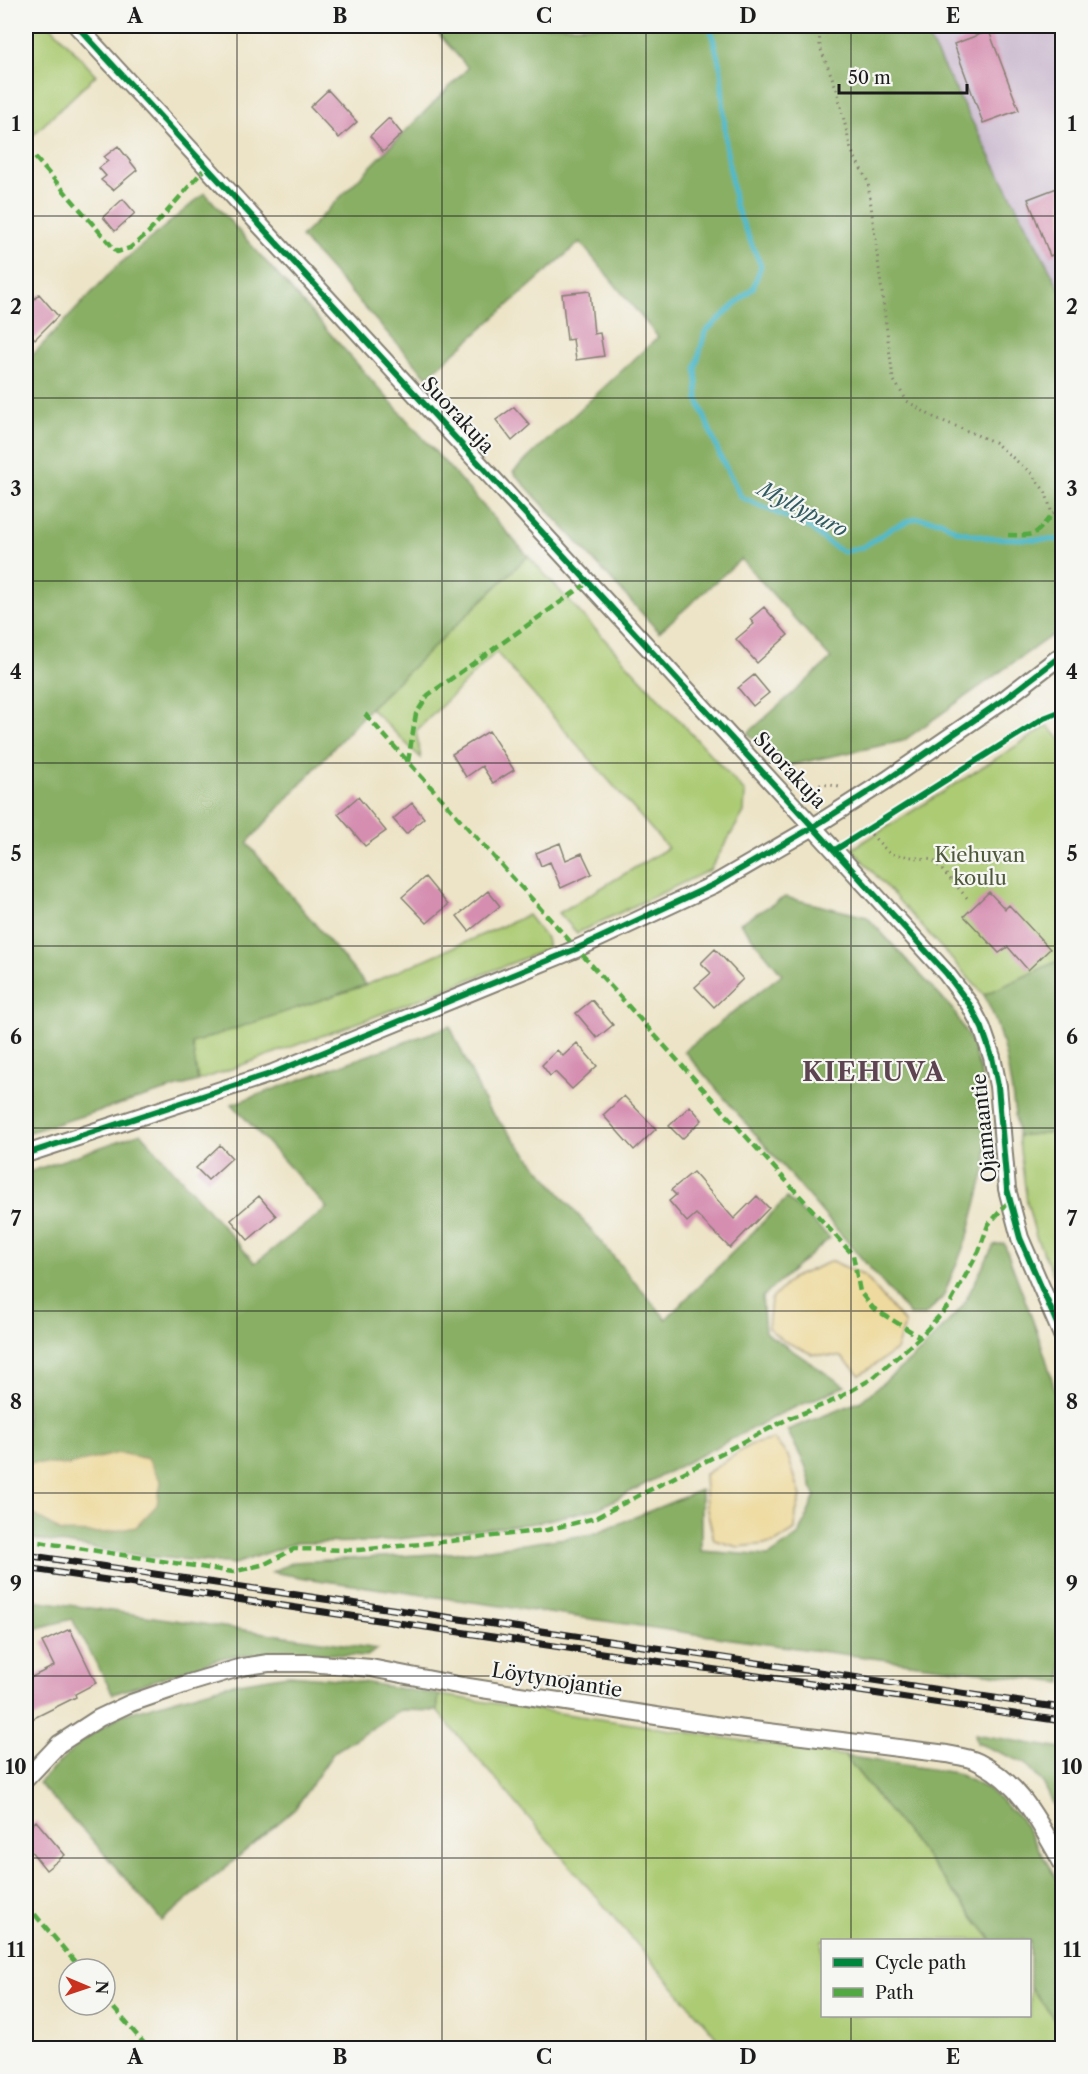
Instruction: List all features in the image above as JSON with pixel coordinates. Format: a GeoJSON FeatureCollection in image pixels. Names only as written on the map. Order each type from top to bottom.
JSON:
{"type":"FeatureCollection","features":[{"type":"Feature","properties":{"kind":"street","name":"Suorakuja"},"geometry":{"type":"LineString","coordinates":[[77,26],[813,827]]}},
{"type":"Feature","properties":{"kind":"street"},"geometry":{"type":"LineString","coordinates":[[26,1154],[273,1074],[576,949],[713,885],[850,805],[932,751],[1062,655]]}},
{"type":"Feature","properties":{"kind":"street","name":"Ojamaantie"},"geometry":{"type":"LineString","coordinates":[[813,827],[946,973],[970,1005],[982,1028],[992,1057],[998,1086],[1007,1189],[1020,1238],[1062,1335]]}},
{"type":"Feature","properties":{"kind":"street","name":"Löytynojantie"},"geometry":{"type":"LineString","coordinates":[[26,1779],[58,1744],[99,1718],[131,1703],[242,1667],[268,1663],[308,1663],[371,1668],[462,1686],[721,1726],[947,1754],[976,1760],[1005,1778],[1030,1806],[1062,1863]]}},
{"type":"Feature","properties":{"kind":"path"},"geometry":{"type":"LineString","coordinates":[[819,26],[820,47],[837,90],[851,150],[868,182],[893,379],[907,401],[931,416],[994,442],[1031,473],[1046,493],[1052,514],[1062,511]]}},
{"type":"Feature","properties":{"kind":"path"},"geometry":{"type":"LineString","coordinates":[[788,800],[813,786],[827,784],[838,787],[867,830],[890,854],[933,860],[969,900]]}},
{"type":"Feature","properties":{"kind":"path"},"geometry":{"type":"LineString","coordinates":[[859,835],[877,824]]}},
{"type":"Feature","properties":{"kind":"shaded area"},"geometry":{"type":"Polygon","coordinates":[[[922,26],[1062,26],[1062,293],[922,26]]]}},
{"type":"Feature","properties":{"kind":"green space"},"geometry":{"type":"Polygon","coordinates":[[[26,26],[51,26],[96,75],[31,137],[26,132],[26,26]]]}},
{"type":"Feature","properties":{"kind":"green space"},"geometry":{"type":"Polygon","coordinates":[[[432,26],[922,26],[1062,293],[1062,628],[903,741],[781,767],[748,733],[831,659],[741,559],[659,632],[513,472],[658,337],[580,242],[427,377],[301,237],[468,68],[432,26]]]}},
{"type":"Feature","properties":{"kind":"green space"},"geometry":{"type":"Polygon","coordinates":[[[205,193],[528,556],[370,708],[247,843],[366,985],[192,1043],[198,1081],[26,1133],[26,362],[116,267],[205,193]]]}},
{"type":"Feature","properties":{"kind":"green space"},"geometry":{"type":"Polygon","coordinates":[[[528,556],[745,792],[744,812],[710,870],[577,933],[559,913],[668,848],[496,652],[416,731],[421,758],[370,708],[528,556]]]}},
{"type":"Feature","properties":{"kind":"green space","name":"Kiehuvan koulu"},"geometry":{"type":"Polygon","coordinates":[[[1048,726],[1062,741],[1062,959],[984,995],[852,849],[1048,726]]]}},
{"type":"Feature","properties":{"kind":"green space"},"geometry":{"type":"Polygon","coordinates":[[[785,897],[867,917],[953,1010],[971,1041],[981,1074],[987,1108],[986,1166],[968,1236],[943,1297],[925,1315],[910,1315],[684,1051],[782,974],[740,923],[785,897]]]}},
{"type":"Feature","properties":{"kind":"green space"},"geometry":{"type":"Polygon","coordinates":[[[528,915],[546,938],[548,949],[368,1019],[198,1081],[191,1043],[366,985],[528,915]]]}},
{"type":"Feature","properties":{"kind":"green space"},"geometry":{"type":"Polygon","coordinates":[[[1062,959],[1062,1131],[1018,1136],[1003,1046],[984,995],[1062,959]]]}},
{"type":"Feature","properties":{"kind":"green space"},"geometry":{"type":"Polygon","coordinates":[[[450,1026],[487,1107],[666,1319],[787,1198],[830,1238],[762,1297],[765,1332],[845,1386],[782,1413],[599,1508],[535,1523],[373,1542],[295,1543],[235,1564],[144,1556],[26,1538],[26,1173],[141,1133],[255,1263],[327,1208],[232,1104],[450,1026]]]}},
{"type":"Feature","properties":{"kind":"green space"},"geometry":{"type":"Polygon","coordinates":[[[1062,1131],[1062,1293],[1036,1237],[1027,1202],[1018,1136],[1062,1131]]]}},
{"type":"Feature","properties":{"kind":"green space"},"geometry":{"type":"Polygon","coordinates":[[[1004,1243],[1046,1358],[1062,1428],[1062,1683],[759,1643],[272,1572],[294,1562],[468,1552],[593,1534],[701,1490],[701,1551],[769,1556],[799,1535],[815,1496],[805,1465],[787,1430],[861,1401],[922,1350],[962,1307],[994,1245],[1004,1243]]]}},
{"type":"Feature","properties":{"kind":"green space"},"geometry":{"type":"Polygon","coordinates":[[[26,1599],[378,1649],[367,1656],[289,1652],[225,1657],[113,1694],[72,1619],[26,1631],[26,1599]]]}},
{"type":"Feature","properties":{"kind":"green space"},"geometry":{"type":"Polygon","coordinates":[[[288,1675],[351,1680],[439,1695],[437,1711],[401,1710],[334,1752],[295,1809],[162,1921],[94,1842],[38,1783],[83,1740],[121,1715],[226,1685],[288,1675]]]}},
{"type":"Feature","properties":{"kind":"green space"},"geometry":{"type":"Polygon","coordinates":[[[439,1695],[845,1756],[991,1939],[821,1939],[821,2017],[1031,2017],[1031,1988],[1062,2029],[1062,2048],[726,2048],[437,1711],[439,1695]]]}},
{"type":"Feature","properties":{"kind":"green space"},"geometry":{"type":"Polygon","coordinates":[[[975,1734],[1062,1749],[1062,1821],[1043,1783],[1024,1763],[977,1743],[975,1734]]]}},
{"type":"Feature","properties":{"kind":"green space"},"geometry":{"type":"Polygon","coordinates":[[[845,1756],[956,1773],[988,1789],[1021,1819],[1062,1888],[1062,2029],[1031,1988],[1031,1939],[991,1939],[845,1756]]]}},
{"type":"Feature","properties":{"kind":"sand"},"geometry":{"type":"Polygon","coordinates":[[[832,1261],[865,1276],[905,1324],[896,1350],[860,1375],[841,1357],[812,1354],[784,1341],[768,1328],[771,1300],[792,1278],[832,1261]]]}},
{"type":"Feature","properties":{"kind":"sand"},"geometry":{"type":"Polygon","coordinates":[[[774,1439],[788,1456],[801,1496],[796,1513],[795,1530],[775,1543],[738,1547],[714,1540],[706,1506],[704,1475],[750,1445],[774,1439]]]}},
{"type":"Feature","properties":{"kind":"sand"},"geometry":{"type":"Polygon","coordinates":[[[119,1453],[148,1459],[161,1482],[157,1505],[136,1527],[104,1533],[61,1532],[26,1510],[26,1465],[34,1463],[68,1465],[119,1453]]]}},
{"type":"Feature","properties":{"kind":"building"},"geometry":{"type":"Polygon","coordinates":[[[989,31],[1019,110],[983,123],[954,44],[989,31]]]}},
{"type":"Feature","properties":{"kind":"building"},"geometry":{"type":"Polygon","coordinates":[[[328,90],[357,122],[339,138],[310,107],[328,90]]]}},
{"type":"Feature","properties":{"kind":"building"},"geometry":{"type":"Polygon","coordinates":[[[389,118],[402,134],[383,152],[370,136],[389,118]]]}},
{"type":"Feature","properties":{"kind":"building"},"geometry":{"type":"Polygon","coordinates":[[[118,146],[137,170],[113,190],[101,180],[106,176],[99,168],[108,161],[104,157],[118,146]]]}},
{"type":"Feature","properties":{"kind":"building"},"geometry":{"type":"Polygon","coordinates":[[[1062,186],[1062,251],[1050,256],[1028,199],[1062,186]]]}},
{"type":"Feature","properties":{"kind":"building"},"geometry":{"type":"Polygon","coordinates":[[[123,199],[135,213],[115,231],[103,217],[123,199]]]}},
{"type":"Feature","properties":{"kind":"building"},"geometry":{"type":"Polygon","coordinates":[[[590,291],[594,334],[600,333],[604,356],[576,360],[573,339],[567,340],[562,294],[590,291]]]}},
{"type":"Feature","properties":{"kind":"building"},"geometry":{"type":"Polygon","coordinates":[[[39,294],[58,316],[35,339],[26,329],[26,309],[39,294]]]}},
{"type":"Feature","properties":{"kind":"building"},"geometry":{"type":"Polygon","coordinates":[[[514,407],[530,425],[512,441],[496,420],[514,407]]]}},
{"type":"Feature","properties":{"kind":"building"},"geometry":{"type":"Polygon","coordinates":[[[764,607],[788,635],[757,663],[736,639],[754,624],[750,619],[764,607]]]}},
{"type":"Feature","properties":{"kind":"building"},"geometry":{"type":"Polygon","coordinates":[[[754,675],[769,693],[753,706],[738,688],[754,675]]]}},
{"type":"Feature","properties":{"kind":"building"},"geometry":{"type":"Polygon","coordinates":[[[489,731],[514,770],[493,783],[482,766],[466,777],[452,754],[489,731]]]}},
{"type":"Feature","properties":{"kind":"building"},"geometry":{"type":"Polygon","coordinates":[[[358,797],[386,831],[365,846],[338,814],[358,797]]]}},
{"type":"Feature","properties":{"kind":"building"},"geometry":{"type":"Polygon","coordinates":[[[412,803],[424,818],[406,834],[393,819],[412,803]]]}},
{"type":"Feature","properties":{"kind":"building"},"geometry":{"type":"Polygon","coordinates":[[[560,843],[566,860],[582,853],[592,874],[561,888],[550,862],[541,866],[536,853],[560,843]]]}},
{"type":"Feature","properties":{"kind":"building"},"geometry":{"type":"Polygon","coordinates":[[[425,877],[448,905],[427,923],[402,897],[425,877]]]}},
{"type":"Feature","properties":{"kind":"building"},"geometry":{"type":"Polygon","coordinates":[[[488,891],[500,906],[469,931],[457,916],[488,891]]]}},
{"type":"Feature","properties":{"kind":"building"},"geometry":{"type":"Polygon","coordinates":[[[989,892],[1005,909],[1009,905],[1050,949],[1028,970],[1008,947],[999,953],[964,916],[989,892]]]}},
{"type":"Feature","properties":{"kind":"building"},"geometry":{"type":"Polygon","coordinates":[[[715,949],[743,979],[714,1007],[695,987],[711,973],[701,963],[715,949]]]}},
{"type":"Feature","properties":{"kind":"building"},"geometry":{"type":"Polygon","coordinates":[[[592,1000],[613,1025],[597,1038],[576,1013],[592,1000]]]}},
{"type":"Feature","properties":{"kind":"building"},"geometry":{"type":"Polygon","coordinates":[[[577,1043],[597,1066],[572,1089],[555,1072],[550,1076],[542,1065],[557,1050],[563,1056],[577,1043]]]}},
{"type":"Feature","properties":{"kind":"building"},"geometry":{"type":"Polygon","coordinates":[[[624,1096],[656,1129],[634,1150],[603,1115],[624,1096]]]}},
{"type":"Feature","properties":{"kind":"building"},"geometry":{"type":"Polygon","coordinates":[[[690,1106],[702,1120],[682,1139],[669,1126],[690,1106]]]}},
{"type":"Feature","properties":{"kind":"building"},"geometry":{"type":"Polygon","coordinates":[[[220,1145],[232,1158],[208,1180],[196,1168],[220,1145]]]}},
{"type":"Feature","properties":{"kind":"building"},"geometry":{"type":"Polygon","coordinates":[[[693,1172],[734,1219],[757,1196],[769,1208],[730,1248],[696,1214],[687,1222],[669,1201],[676,1195],[671,1190],[693,1172]]]}},
{"type":"Feature","properties":{"kind":"building"},"geometry":{"type":"Polygon","coordinates":[[[259,1196],[276,1216],[248,1240],[231,1220],[259,1196]]]}},
{"type":"Feature","properties":{"kind":"building"},"geometry":{"type":"Polygon","coordinates":[[[70,1629],[96,1683],[75,1694],[76,1697],[26,1722],[26,1680],[54,1666],[42,1642],[70,1629]]]}},
{"type":"Feature","properties":{"kind":"building"},"geometry":{"type":"Polygon","coordinates":[[[36,1821],[65,1855],[46,1870],[26,1845],[26,1830],[36,1821]]]}},
{"type":"Feature","properties":{"kind":"waterway","name":"Myllypuro"},"geometry":{"type":"LineString","coordinates":[[710,26],[721,70],[726,145],[735,205],[761,266],[753,288],[705,332],[696,367],[698,400],[720,456],[741,497],[812,529],[843,552],[863,547],[894,527],[917,518],[941,521],[957,531],[989,538],[1062,540]]}},
{"type":"Feature","properties":{"kind":"railway"},"geometry":{"type":"LineString","coordinates":[[26,1555],[1062,1708]]}},
{"type":"Feature","properties":{"kind":"railway"},"geometry":{"type":"LineString","coordinates":[[26,1568],[1062,1721]]}},
{"type":"Feature","properties":{"kind":"marked path"},"geometry":{"type":"LineString","coordinates":[[26,147],[117,252],[130,248],[149,232],[207,166]]}},
{"type":"Feature","properties":{"kind":"marked path"},"geometry":{"type":"LineString","coordinates":[[1008,535],[1030,535],[1038,531],[1052,514]]}},
{"type":"Feature","properties":{"kind":"marked path"},"geometry":{"type":"LineString","coordinates":[[408,762],[416,714],[428,695],[589,582]]}},
{"type":"Feature","properties":{"kind":"marked path"},"geometry":{"type":"LineString","coordinates":[[365,714],[853,1255],[860,1292],[873,1308],[920,1337]]}},
{"type":"Feature","properties":{"kind":"marked path"},"geometry":{"type":"LineString","coordinates":[[26,1540],[233,1572],[265,1564],[294,1549],[359,1550],[441,1542],[547,1530],[595,1518],[788,1419],[835,1400],[873,1378],[920,1337],[950,1304],[979,1251],[988,1225],[1010,1200]]}},
{"type":"Feature","properties":{"kind":"marked path"},"geometry":{"type":"LineString","coordinates":[[26,1904],[71,1957]]}},
{"type":"Feature","properties":{"kind":"marked path"},"geometry":{"type":"LineString","coordinates":[[117,2012],[148,2048]]}},
{"type":"Feature","properties":{"kind":"cycle path"},"geometry":{"type":"LineString","coordinates":[[77,26],[946,973],[970,1005],[982,1028],[992,1057],[998,1086],[1007,1189],[1020,1238],[1062,1335]]}},
{"type":"Feature","properties":{"kind":"cycle path"},"geometry":{"type":"LineString","coordinates":[[26,1154],[273,1073],[576,949],[713,885],[813,827],[887,780],[1006,698],[1062,655]]}},
{"type":"Feature","properties":{"kind":"cycle path"},"geometry":{"type":"LineString","coordinates":[[835,850],[1044,718],[1062,711]]}},
{"type":"Feature","properties":{"kind":"district","name":"KIEHUVA"},"geometry":{"type":"Point","coordinates":[874,1072]}}]}
